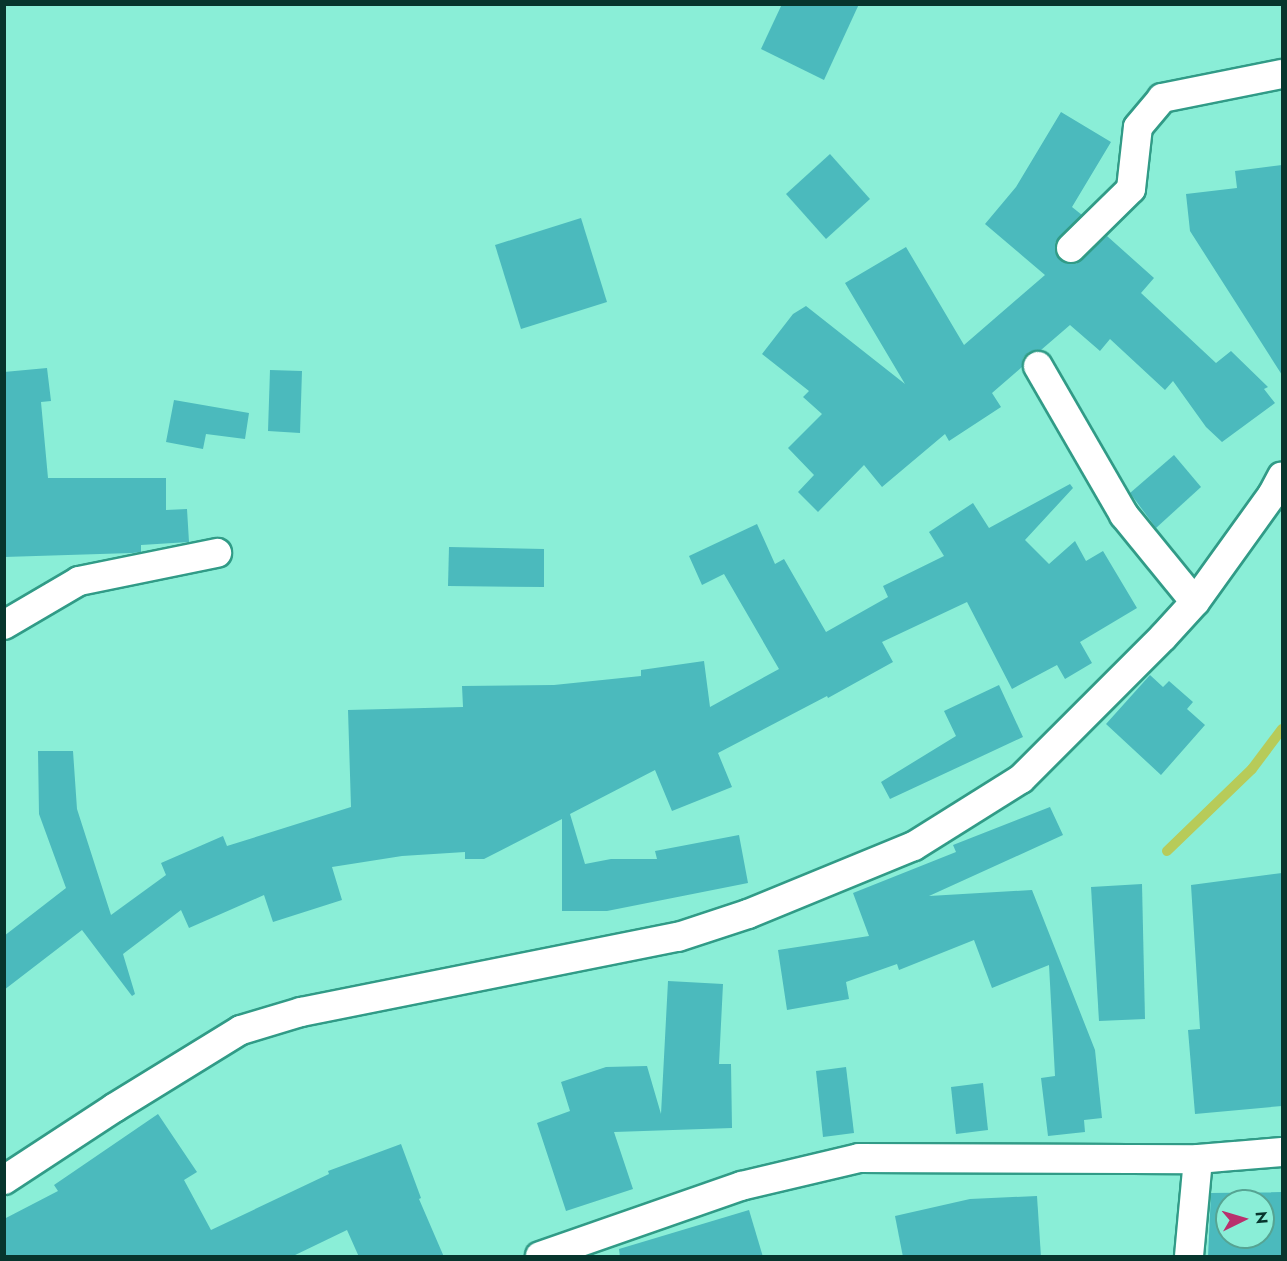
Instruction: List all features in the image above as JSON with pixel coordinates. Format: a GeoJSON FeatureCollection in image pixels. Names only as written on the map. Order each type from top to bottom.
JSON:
{"type":"FeatureCollection","features":[{"type":"Feature","properties":{"kind":"street"},"geometry":{"type":"LineString","coordinates":[[1071,248],[1131,189],[1138,127],[1162,98],[1282,74]]}},
{"type":"Feature","properties":{"kind":"street"},"geometry":{"type":"LineString","coordinates":[[1038,366],[1124,515],[1195,603]]}},
{"type":"Feature","properties":{"kind":"street"},"geometry":{"type":"LineString","coordinates":[[4,1180],[114,1108],[241,1030],[302,1012],[678,937],[748,914],[914,846],[1021,780],[1195,603],[1272,495],[1282,476]]}},
{"type":"Feature","properties":{"kind":"street"},"geometry":{"type":"LineString","coordinates":[[4,625],[80,582],[217,553]]}},
{"type":"Feature","properties":{"kind":"street"},"geometry":{"type":"LineString","coordinates":[[540,1257],[593,1248],[741,1186],[859,1158],[1198,1159],[1282,1152]]}},
{"type":"Feature","properties":{"kind":"street"},"geometry":{"type":"LineString","coordinates":[[1189,1257],[1198,1159]]}},
{"type":"Feature","properties":{"kind":"building"},"geometry":{"type":"Polygon","coordinates":[[[782,4],[859,4],[824,80],[761,49],[782,4]]]}},
{"type":"Feature","properties":{"kind":"building"},"geometry":{"type":"Polygon","coordinates":[[[1061,112],[1111,142],[1072,207],[1082,215],[1055,243],[1055,252],[1059,259],[1067,264],[1076,264],[1107,236],[1154,278],[1141,293],[1216,363],[1231,351],[1268,387],[1264,389],[1275,403],[1222,442],[1206,427],[1173,381],[1165,390],[1110,339],[1100,351],[1070,325],[1041,350],[1029,352],[1023,358],[1022,367],[992,393],[1001,407],[949,441],[945,434],[882,487],[864,465],[818,512],[798,492],[814,475],[788,448],[822,414],[803,397],[809,391],[762,354],[793,314],[806,306],[905,384],[845,283],[906,247],[964,345],[1045,275],[985,224],[1016,187],[1061,112]]]}},
{"type":"Feature","properties":{"kind":"building"},"geometry":{"type":"Polygon","coordinates":[[[830,154],[870,199],[826,239],[786,194],[830,154]]]}},
{"type":"Feature","properties":{"kind":"building"},"geometry":{"type":"Polygon","coordinates":[[[1282,165],[1282,375],[1190,231],[1186,194],[1237,188],[1235,171],[1282,165]]]}},
{"type":"Feature","properties":{"kind":"building"},"geometry":{"type":"Polygon","coordinates":[[[581,218],[607,302],[521,329],[495,245],[581,218]]]}},
{"type":"Feature","properties":{"kind":"building"},"geometry":{"type":"Polygon","coordinates":[[[47,368],[51,401],[41,402],[48,478],[166,478],[166,510],[187,509],[189,542],[141,545],[141,552],[132,553],[4,557],[4,372],[47,368]]]}},
{"type":"Feature","properties":{"kind":"building"},"geometry":{"type":"Polygon","coordinates":[[[270,370],[302,371],[300,433],[268,431],[270,370]]]}},
{"type":"Feature","properties":{"kind":"building"},"geometry":{"type":"Polygon","coordinates":[[[174,400],[249,413],[245,439],[206,434],[203,449],[166,442],[174,400]]]}},
{"type":"Feature","properties":{"kind":"building"},"geometry":{"type":"Polygon","coordinates":[[[1174,455],[1201,487],[1156,528],[1130,493],[1174,455]]]}},
{"type":"Feature","properties":{"kind":"building"},"geometry":{"type":"Polygon","coordinates":[[[1070,484],[1073,488],[1025,540],[1049,564],[1075,541],[1086,561],[1103,551],[1137,608],[1080,642],[1092,663],[1065,679],[1057,665],[1012,689],[967,602],[882,642],[893,662],[828,698],[827,696],[718,753],[732,787],[672,811],[655,770],[570,814],[585,864],[611,859],[657,859],[655,851],[739,835],[748,883],[607,911],[562,911],[562,819],[484,859],[465,859],[465,852],[402,856],[332,867],[342,900],[273,922],[264,895],[189,928],[181,910],[123,954],[135,994],[132,996],[82,930],[4,990],[4,936],[66,888],[39,814],[38,751],[73,751],[77,809],[111,915],[166,875],[161,863],[223,836],[227,846],[351,807],[348,710],[463,707],[462,686],[554,685],[641,676],[641,670],[704,661],[710,707],[779,669],[724,574],[702,585],[689,556],[757,524],[775,564],[784,559],[826,632],[888,597],[883,586],[944,556],[929,532],[973,503],[989,528],[1070,484]]]}},
{"type":"Feature","properties":{"kind":"building"},"geometry":{"type":"Polygon","coordinates":[[[449,547],[544,549],[544,587],[448,586],[449,547]]]}},
{"type":"Feature","properties":{"kind":"building"},"geometry":{"type":"Polygon","coordinates":[[[1150,675],[1163,687],[1169,681],[1193,702],[1187,709],[1205,725],[1161,775],[1106,724],[1150,675]]]}},
{"type":"Feature","properties":{"kind":"building"},"geometry":{"type":"Polygon","coordinates":[[[999,685],[1023,737],[890,799],[881,782],[956,736],[944,711],[999,685]]]}},
{"type":"Feature","properties":{"kind":"building"},"geometry":{"type":"Polygon","coordinates":[[[1050,807],[1063,835],[929,896],[1032,890],[1095,1050],[1102,1118],[1084,1120],[1085,1132],[1048,1136],[1041,1078],[1055,1076],[1049,965],[992,988],[974,940],[899,970],[897,964],[846,982],[849,999],[787,1010],[778,950],[869,936],[853,893],[956,852],[953,845],[1050,807]]]}},
{"type":"Feature","properties":{"kind":"building"},"geometry":{"type":"Polygon","coordinates":[[[1282,873],[1282,1106],[1195,1114],[1188,1030],[1200,1029],[1191,885],[1282,873]]]}},
{"type":"Feature","properties":{"kind":"building"},"geometry":{"type":"Polygon","coordinates":[[[1142,884],[1145,1019],[1099,1021],[1091,887],[1142,884]]]}},
{"type":"Feature","properties":{"kind":"building"},"geometry":{"type":"Polygon","coordinates":[[[668,981],[723,984],[719,1064],[731,1064],[732,1128],[614,1132],[633,1189],[566,1211],[537,1123],[570,1111],[561,1082],[606,1067],[647,1066],[661,1114],[668,981]]]}},
{"type":"Feature","properties":{"kind":"building"},"geometry":{"type":"Polygon","coordinates":[[[846,1067],[854,1133],[823,1137],[816,1071],[846,1067]]]}},
{"type":"Feature","properties":{"kind":"building"},"geometry":{"type":"Polygon","coordinates":[[[983,1083],[988,1130],[956,1134],[951,1087],[983,1083]]]}},
{"type":"Feature","properties":{"kind":"building"},"geometry":{"type":"Polygon","coordinates":[[[158,1114],[197,1172],[184,1180],[211,1230],[329,1174],[328,1171],[401,1144],[421,1198],[419,1199],[444,1257],[359,1257],[347,1230],[291,1257],[4,1257],[4,1219],[58,1191],[54,1185],[158,1114]]]}},
{"type":"Feature","properties":{"kind":"building"},"geometry":{"type":"Polygon","coordinates":[[[1275,1192],[1282,1192],[1282,1257],[1208,1257],[1211,1193],[1215,1193],[1215,1249],[1275,1249],[1275,1192]]]}},
{"type":"Feature","properties":{"kind":"building"},"geometry":{"type":"Polygon","coordinates":[[[1037,1196],[1041,1257],[903,1257],[895,1216],[970,1199],[1037,1196]]]}},
{"type":"Feature","properties":{"kind":"building"},"geometry":{"type":"Polygon","coordinates":[[[749,1210],[763,1257],[620,1257],[619,1249],[749,1210]]]}},
{"type":"Feature","properties":{"kind":"waterway"},"geometry":{"type":"LineString","coordinates":[[1167,851],[1252,769],[1282,729]]}}]}
